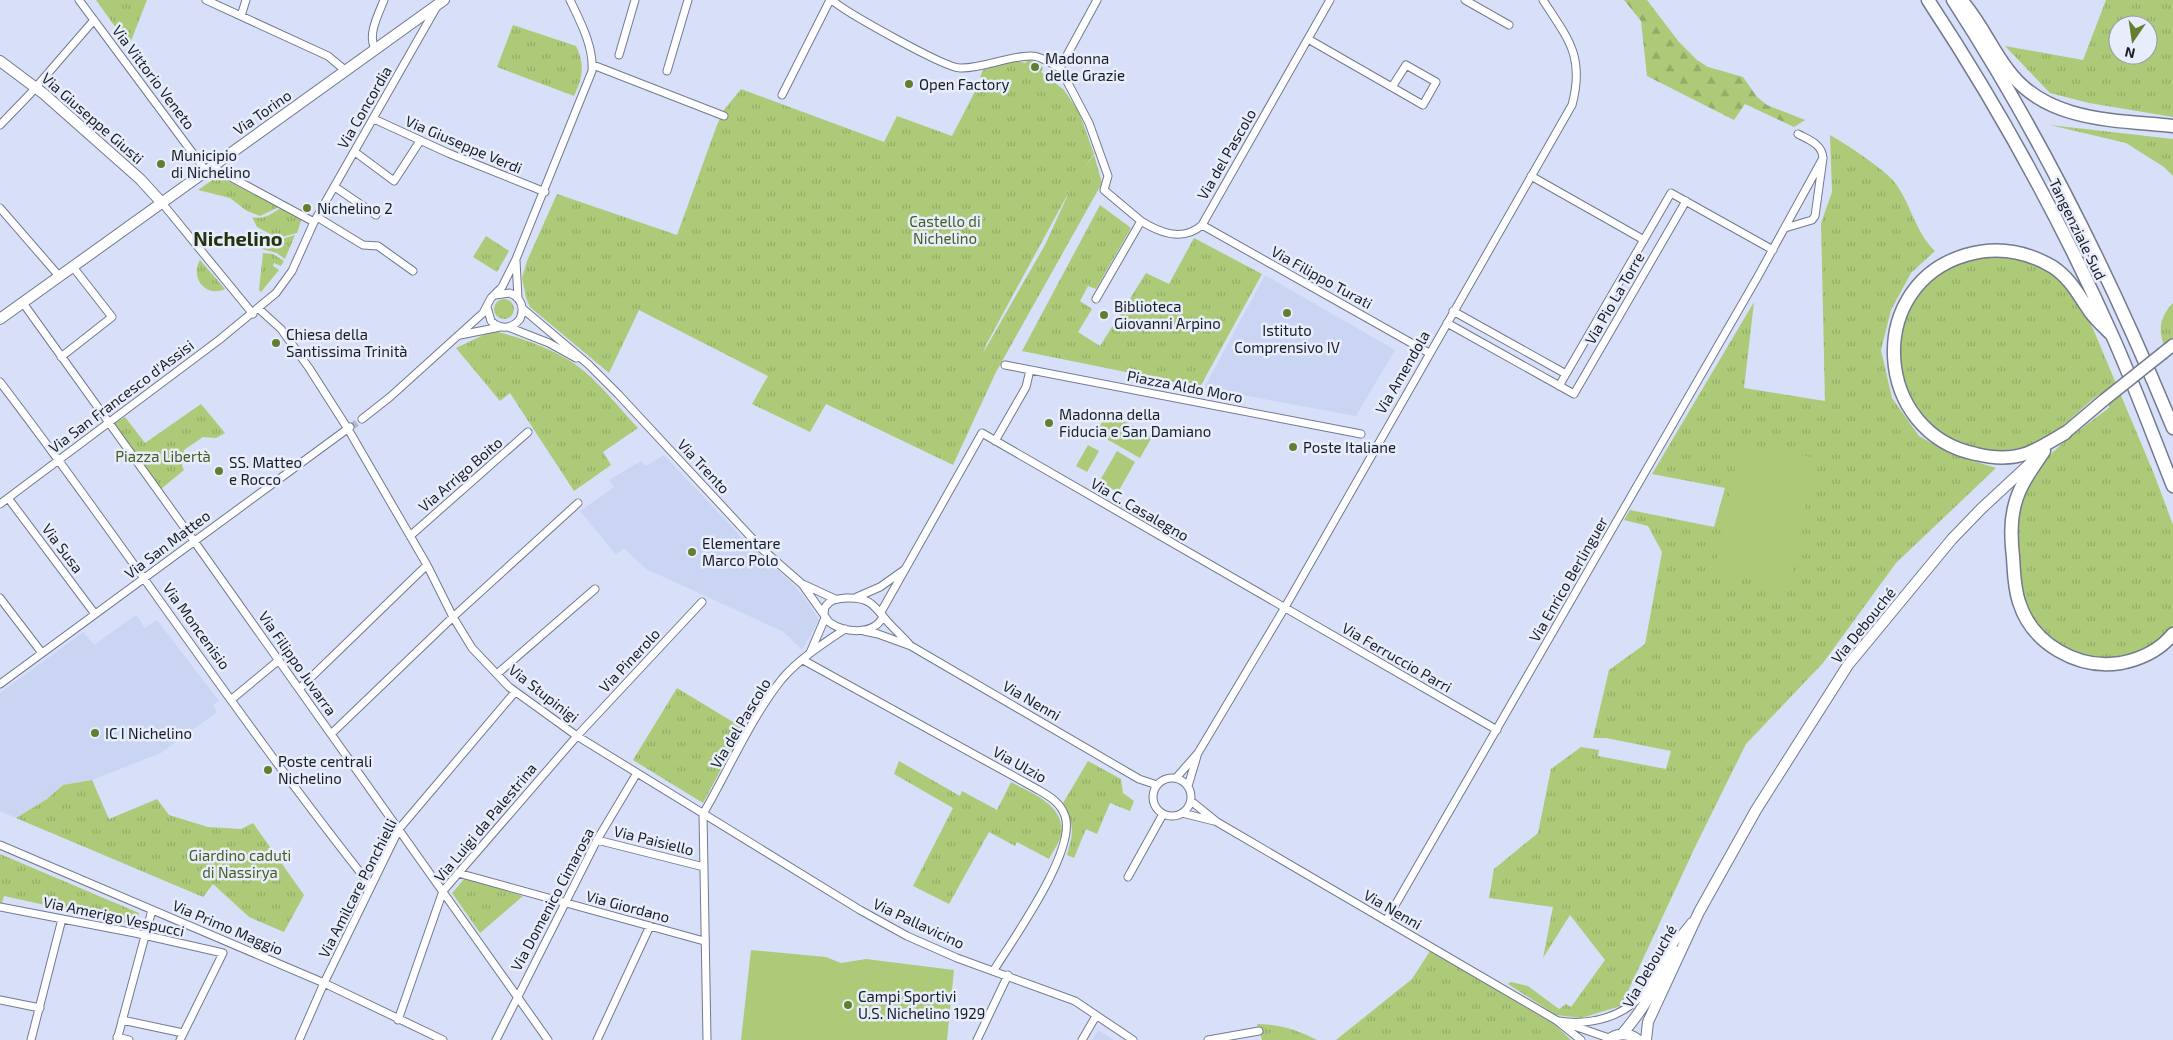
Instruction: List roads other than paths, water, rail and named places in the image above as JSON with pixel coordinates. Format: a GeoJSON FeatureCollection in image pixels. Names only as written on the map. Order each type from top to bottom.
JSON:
{"type":"FeatureCollection","features":[{"type":"Feature","properties":{"kind":"highway","name":"Tangenziale Sud"},"geometry":{"type":"LineString","coordinates":[[1928,0],[1987,93],[2028,165],[2112,335],[2173,486]]}},
{"type":"Feature","properties":{"kind":"highway","name":"Tangenziale Sud"},"geometry":{"type":"LineString","coordinates":[[1953,0],[2011,95],[2058,180],[2133,333],[2173,428]]}},
{"type":"Feature","properties":{"kind":"highway"},"geometry":{"type":"LineString","coordinates":[[1961,0],[1971,11],[2008,71],[2030,93],[2043,102],[2058,109],[2094,118],[2173,126]]}},
{"type":"Feature","properties":{"kind":"highway"},"geometry":{"type":"LineString","coordinates":[[2065,433],[2027,453],[2000,456],[1967,452],[1952,447],[1926,430],[1907,406],[1901,394],[1893,364],[1894,337],[1903,309],[1918,286],[1937,268],[1975,252],[2004,250],[2039,260],[2055,269],[2070,282],[2092,314],[2112,335]]}},
{"type":"Feature","properties":{"kind":"highway"},"geometry":{"type":"LineString","coordinates":[[2044,451],[2019,492],[2012,515],[2011,530],[2015,587],[2019,604],[2032,628],[2051,647],[2073,658],[2098,664],[2113,664],[2138,658],[2159,647],[2173,634]]}},
{"type":"Feature","properties":{"kind":"main road","name":"Via Torino"},"geometry":{"type":"LineString","coordinates":[[0,319],[441,2]]}},
{"type":"Feature","properties":{"kind":"main road","name":"Via Giuseppe Giusti"},"geometry":{"type":"LineString","coordinates":[[0,61],[36,87],[140,179],[162,203]]}},
{"type":"Feature","properties":{"kind":"main road","name":"Via Debouché"},"geometry":{"type":"LineString","coordinates":[[1622,1034],[1651,997],[1756,810],[1848,665],[1952,539],[1981,509],[2065,433],[2173,345]]}},
{"type":"Feature","properties":{"kind":"main road","name":"Via Debouché"},"geometry":{"type":"LineString","coordinates":[[1646,1040],[1648,1022],[1696,915]]}},
{"type":"Feature","properties":{"kind":"main road"},"geometry":{"type":"LineString","coordinates":[[1608,1039],[1622,1034],[1629,1035],[1638,1040]]}},
{"type":"Feature","properties":{"kind":"street","name":"Via Vittorio Veneto"},"geometry":{"type":"LineString","coordinates":[[80,0],[209,169]]}},
{"type":"Feature","properties":{"kind":"street"},"geometry":{"type":"LineString","coordinates":[[206,0],[328,56],[346,71]]}},
{"type":"Feature","properties":{"kind":"street"},"geometry":{"type":"LineString","coordinates":[[241,16],[246,0]]}},
{"type":"Feature","properties":{"kind":"street"},"geometry":{"type":"LineString","coordinates":[[375,48],[372,36],[384,0]]}},
{"type":"Feature","properties":{"kind":"street"},"geometry":{"type":"LineString","coordinates":[[362,419],[483,313],[502,287],[516,259],[588,84],[593,65],[589,45],[570,0]]}},
{"type":"Feature","properties":{"kind":"street"},"geometry":{"type":"LineString","coordinates":[[619,55],[635,0]]}},
{"type":"Feature","properties":{"kind":"street"},"geometry":{"type":"LineString","coordinates":[[667,71],[688,0]]}},
{"type":"Feature","properties":{"kind":"street"},"geometry":{"type":"LineString","coordinates":[[782,95],[831,0],[930,57],[950,66],[960,68],[973,67],[1033,56],[1060,68],[1089,123],[1108,176],[1104,190],[1141,221],[1161,232],[1179,235],[1196,230],[1202,225]]}},
{"type":"Feature","properties":{"kind":"street"},"geometry":{"type":"LineString","coordinates":[[1060,68],[1097,0]]}},
{"type":"Feature","properties":{"kind":"street","name":"Via del Pascolo"},"geometry":{"type":"LineString","coordinates":[[1202,225],[1330,0]]}},
{"type":"Feature","properties":{"kind":"street"},"geometry":{"type":"LineString","coordinates":[[1465,0],[1509,25]]}},
{"type":"Feature","properties":{"kind":"street","name":"Via Amendola"},"geometry":{"type":"LineString","coordinates":[[1176,778],[1198,752],[1284,609],[1572,105],[1578,73],[1568,40],[1543,0]]}},
{"type":"Feature","properties":{"kind":"street","name":"Via Concordia"},"geometry":{"type":"LineString","coordinates":[[316,219],[441,2]]}},
{"type":"Feature","properties":{"kind":"street"},"geometry":{"type":"LineString","coordinates":[[0,124],[36,87],[94,20]]}},
{"type":"Feature","properties":{"kind":"street"},"geometry":{"type":"LineString","coordinates":[[406,28],[419,38]]}},
{"type":"Feature","properties":{"kind":"street"},"geometry":{"type":"LineString","coordinates":[[1308,38],[1392,87],[1423,105],[1436,82],[1406,65],[1392,87]]}},
{"type":"Feature","properties":{"kind":"street"},"geometry":{"type":"LineString","coordinates":[[593,65],[724,116]]}},
{"type":"Feature","properties":{"kind":"street","name":"Via Giuseppe Verdi"},"geometry":{"type":"LineString","coordinates":[[374,119],[420,141],[544,192]]}},
{"type":"Feature","properties":{"kind":"street"},"geometry":{"type":"LineString","coordinates":[[1785,228],[1812,220],[1815,216],[1818,198],[1823,151],[1820,146],[1798,134]]}},
{"type":"Feature","properties":{"kind":"street"},"geometry":{"type":"LineString","coordinates":[[355,152],[394,181],[420,141]]}},
{"type":"Feature","properties":{"kind":"street","name":"Via Enrico Berlinguer"},"geometry":{"type":"LineString","coordinates":[[1386,921],[1773,250],[1823,158]]}},
{"type":"Feature","properties":{"kind":"street"},"geometry":{"type":"LineString","coordinates":[[209,169],[316,219],[363,245],[378,246],[413,271]]}},
{"type":"Feature","properties":{"kind":"street","name":"Via Pio La Torre"},"geometry":{"type":"LineString","coordinates":[[1531,176],[1644,240]]}},
{"type":"Feature","properties":{"kind":"street"},"geometry":{"type":"LineString","coordinates":[[335,187],[376,215]]}},
{"type":"Feature","properties":{"kind":"street"},"geometry":{"type":"LineString","coordinates":[[1804,193],[1812,191],[1818,198]]}},
{"type":"Feature","properties":{"kind":"street","name":"Via Pio La Torre"},"geometry":{"type":"LineString","coordinates":[[1447,322],[1559,386],[1574,394],[1686,201],[1671,193],[1559,386]]}},
{"type":"Feature","properties":{"kind":"street"},"geometry":{"type":"LineString","coordinates":[[1686,201],[1773,250]]}},
{"type":"Feature","properties":{"kind":"street","name":"Via Stupinigi"},"geometry":{"type":"LineString","coordinates":[[162,203],[256,311],[281,329],[349,428],[472,648],[516,692],[577,736],[703,814]]}},
{"type":"Feature","properties":{"kind":"street"},"geometry":{"type":"LineString","coordinates":[[0,208],[59,276]]}},
{"type":"Feature","properties":{"kind":"street","name":"Via San Francesco d'Assisi"},"geometry":{"type":"LineString","coordinates":[[0,504],[256,311],[276,293],[292,271],[316,219]]}},
{"type":"Feature","properties":{"kind":"street"},"geometry":{"type":"LineString","coordinates":[[1096,299],[1141,221]]}},
{"type":"Feature","properties":{"kind":"street","name":"Via Filippo Turati"},"geometry":{"type":"LineString","coordinates":[[1202,225],[1429,353]]}},
{"type":"Feature","properties":{"kind":"street"},"geometry":{"type":"LineString","coordinates":[[460,335],[508,327],[520,319],[523,309],[518,298],[516,259]]}},
{"type":"Feature","properties":{"kind":"street"},"geometry":{"type":"LineString","coordinates":[[61,357],[112,317],[73,267]]}},
{"type":"Feature","properties":{"kind":"street"},"geometry":{"type":"LineString","coordinates":[[495,295],[505,292],[518,298]]}},
{"type":"Feature","properties":{"kind":"street","name":"Via Filippo Juvarra"},"geometry":{"type":"LineString","coordinates":[[22,303],[279,660],[548,1040]]}},
{"type":"Feature","properties":{"kind":"street"},"geometry":{"type":"LineString","coordinates":[[487,305],[488,317],[494,324],[500,327]]}},
{"type":"Feature","properties":{"kind":"street","name":"Via Trento"},"geometry":{"type":"LineString","coordinates":[[523,309],[588,364],[618,394],[762,549],[802,584],[824,615]]}},
{"type":"Feature","properties":{"kind":"street"},"geometry":{"type":"LineString","coordinates":[[1453,311],[1566,374]]}},
{"type":"Feature","properties":{"kind":"street","name":"Via Trento"},"geometry":{"type":"LineString","coordinates":[[508,327],[549,343],[588,364]]}},
{"type":"Feature","properties":{"kind":"street","name":"Piazza Aldo Moro"},"geometry":{"type":"LineString","coordinates":[[1005,365],[1361,434]]}},
{"type":"Feature","properties":{"kind":"street"},"geometry":{"type":"LineString","coordinates":[[995,441],[1026,387],[1030,370]]}},
{"type":"Feature","properties":{"kind":"street","name":"Via Moncenisio"},"geometry":{"type":"LineString","coordinates":[[0,382],[59,460],[324,826],[371,886]]}},
{"type":"Feature","properties":{"kind":"street","name":"Via San Matteo"},"geometry":{"type":"LineString","coordinates":[[0,684],[349,428]]}},
{"type":"Feature","properties":{"kind":"street","name":"Via Arrigo Boito"},"geometry":{"type":"LineString","coordinates":[[410,536],[528,432]]}},
{"type":"Feature","properties":{"kind":"street","name":"Via C. Casalegno"},"geometry":{"type":"LineString","coordinates":[[906,568],[982,433],[1284,609]]}},
{"type":"Feature","properties":{"kind":"street","name":"Via Susa"},"geometry":{"type":"LineString","coordinates":[[8,498],[96,614]]}},
{"type":"Feature","properties":{"kind":"street"},"geometry":{"type":"LineString","coordinates":[[331,734],[453,617],[578,503]]}},
{"type":"Feature","properties":{"kind":"street"},"geometry":{"type":"LineString","coordinates":[[299,689],[427,565]]}},
{"type":"Feature","properties":{"kind":"street"},"geometry":{"type":"LineString","coordinates":[[810,654],[824,615],[825,606],[835,599],[856,598],[880,587],[906,568]]}},
{"type":"Feature","properties":{"kind":"street"},"geometry":{"type":"LineString","coordinates":[[859,630],[876,626],[906,568]]}},
{"type":"Feature","properties":{"kind":"street","name":"Via Trento"},"geometry":{"type":"LineString","coordinates":[[802,584],[835,599]]}},
{"type":"Feature","properties":{"kind":"street"},"geometry":{"type":"LineString","coordinates":[[497,674],[595,589]]}},
{"type":"Feature","properties":{"kind":"street"},"geometry":{"type":"LineString","coordinates":[[0,598],[42,653]]}},
{"type":"Feature","properties":{"kind":"street","name":"Via Nenni"},"geometry":{"type":"LineString","coordinates":[[856,598],[872,604],[911,646]]}},
{"type":"Feature","properties":{"kind":"street","name":"Via Pinerolo"},"geometry":{"type":"LineString","coordinates":[[577,736],[702,602]]}},
{"type":"Feature","properties":{"kind":"street","name":"Via Ferruccio Parri"},"geometry":{"type":"LineString","coordinates":[[1284,609],[1497,730]]}},
{"type":"Feature","properties":{"kind":"street"},"geometry":{"type":"LineString","coordinates":[[824,615],[834,626],[845,629]]}},
{"type":"Feature","properties":{"kind":"street","name":"Via del Pascolo"},"geometry":{"type":"LineString","coordinates":[[703,814],[766,700],[784,677],[802,660],[845,629]]}},
{"type":"Feature","properties":{"kind":"street","name":"Via Nenni"},"geometry":{"type":"LineString","coordinates":[[845,629],[878,634],[911,646],[1155,789]]}},
{"type":"Feature","properties":{"kind":"street"},"geometry":{"type":"LineString","coordinates":[[232,699],[279,660]]}},
{"type":"Feature","properties":{"kind":"street","name":"Via Ulzio"},"geometry":{"type":"LineString","coordinates":[[802,660],[1035,788],[1054,800],[1062,810],[1067,829],[1058,861],[1046,886],[994,970]]}},
{"type":"Feature","properties":{"kind":"street","name":"Via Amilcare Ponchielli"},"geometry":{"type":"LineString","coordinates":[[299,1040],[324,983],[399,830],[516,692]]}},
{"type":"Feature","properties":{"kind":"street","name":"Via Luigi da Palestrina"},"geometry":{"type":"LineString","coordinates":[[398,1020],[443,892],[577,736]]}},
{"type":"Feature","properties":{"kind":"street","name":"Via Amendola"},"geometry":{"type":"LineString","coordinates":[[1188,786],[1198,752]]}},
{"type":"Feature","properties":{"kind":"street","name":"Via Domenico Cimarosa"},"geometry":{"type":"LineString","coordinates":[[496,1040],[564,902],[597,840],[638,773]]}},
{"type":"Feature","properties":{"kind":"street"},"geometry":{"type":"LineString","coordinates":[[1168,778],[1176,778],[1188,786],[1191,801],[1182,813],[1175,816],[1163,814],[1156,807],[1155,789],[1168,778]]}},
{"type":"Feature","properties":{"kind":"street","name":"Via Nenni"},"geometry":{"type":"LineString","coordinates":[[1191,801],[1217,822],[1556,1020],[1581,1040]]}},
{"type":"Feature","properties":{"kind":"street","name":"Via Nenni"},"geometry":{"type":"LineString","coordinates":[[1182,813],[1217,822]]}},
{"type":"Feature","properties":{"kind":"street"},"geometry":{"type":"LineString","coordinates":[[703,814],[707,1040]]}},
{"type":"Feature","properties":{"kind":"street","name":"Via Pallavicino"},"geometry":{"type":"LineString","coordinates":[[703,814],[787,867],[907,936],[957,958],[1008,975],[1074,1001],[1132,1040]]}},
{"type":"Feature","properties":{"kind":"street"},"geometry":{"type":"LineString","coordinates":[[1128,877],[1163,814]]}},
{"type":"Feature","properties":{"kind":"street","name":"Via Paisiello"},"geometry":{"type":"LineString","coordinates":[[597,840],[704,867]]}},
{"type":"Feature","properties":{"kind":"street","name":"Via Primo Maggio"},"geometry":{"type":"LineString","coordinates":[[0,845],[324,983],[443,1040]]}},
{"type":"Feature","properties":{"kind":"street","name":"Via Giordano"},"geometry":{"type":"LineString","coordinates":[[458,873],[704,941]]}},
{"type":"Feature","properties":{"kind":"street","name":"Via Amerigo Vespucci"},"geometry":{"type":"LineString","coordinates":[[0,907],[223,953],[182,1037]]}},
{"type":"Feature","properties":{"kind":"street"},"geometry":{"type":"LineString","coordinates":[[129,1040],[117,1039],[152,910]]}},
{"type":"Feature","properties":{"kind":"street","name":"Via Nenni"},"geometry":{"type":"LineString","coordinates":[[1556,1020],[1575,1023],[1598,1021],[1616,1014],[1634,1002],[1646,991],[1662,961],[1696,915]]}},
{"type":"Feature","properties":{"kind":"street"},"geometry":{"type":"LineString","coordinates":[[31,1040],[62,920]]}},
{"type":"Feature","properties":{"kind":"street"},"geometry":{"type":"LineString","coordinates":[[597,1040],[650,926]]}},
{"type":"Feature","properties":{"kind":"street"},"geometry":{"type":"LineString","coordinates":[[977,1040],[1008,975]]}},
{"type":"Feature","properties":{"kind":"street"},"geometry":{"type":"LineString","coordinates":[[0,1000],[40,1008]]}},
{"type":"Feature","properties":{"kind":"street"},"geometry":{"type":"LineString","coordinates":[[1082,1040],[1096,1016]]}},
{"type":"Feature","properties":{"kind":"street"},"geometry":{"type":"LineString","coordinates":[[122,1020],[182,1037]]}},
{"type":"Feature","properties":{"kind":"street","name":"Via Nenni"},"geometry":{"type":"LineString","coordinates":[[1556,1020],[1608,1039]]}},
{"type":"Feature","properties":{"kind":"street","name":"Via Nenni"},"geometry":{"type":"LineString","coordinates":[[1556,1020],[1575,1040]]}},
{"type":"Feature","properties":{"kind":"street"},"geometry":{"type":"LineString","coordinates":[[1208,1040],[1259,1031]]}},
{"type":"Feature","properties":{"kind":"tunnel"},"geometry":{"type":"LineString","coordinates":[[351,427],[362,419]]}},
{"type":"Feature","properties":{"kind":"place","name":"Madonna delle Grazie"},"geometry":{"type":"Point","coordinates":[1035,67]}},
{"type":"Feature","properties":{"kind":"place","name":"Open Factory"},"geometry":{"type":"Point","coordinates":[909,84]}},
{"type":"Feature","properties":{"kind":"place","name":"Municipio di Nichelino"},"geometry":{"type":"Point","coordinates":[161,164]}},
{"type":"Feature","properties":{"kind":"place","name":"Nichelino 2"},"geometry":{"type":"Point","coordinates":[307,208]}},
{"type":"Feature","properties":{"kind":"place","name":"Istituto Comprensivo IV"},"geometry":{"type":"Point","coordinates":[1287,313]}},
{"type":"Feature","properties":{"kind":"place","name":"Biblioteca Giovanni Arpino"},"geometry":{"type":"Point","coordinates":[1104,315]}},
{"type":"Feature","properties":{"kind":"place","name":"Chiesa della Santissima Trinità"},"geometry":{"type":"Point","coordinates":[276,343]}},
{"type":"Feature","properties":{"kind":"place","name":"Madonna della Fiducia e San Damiano"},"geometry":{"type":"Point","coordinates":[1049,423]}},
{"type":"Feature","properties":{"kind":"place","name":"Poste Italiane"},"geometry":{"type":"Point","coordinates":[1293,447]}},
{"type":"Feature","properties":{"kind":"place","name":"SS. Matteo e Rocco"},"geometry":{"type":"Point","coordinates":[219,471]}},
{"type":"Feature","properties":{"kind":"place","name":"Elementare Marco Polo"},"geometry":{"type":"Point","coordinates":[692,552]}},
{"type":"Feature","properties":{"kind":"place","name":"IC I Nichelino"},"geometry":{"type":"Point","coordinates":[95,733]}},
{"type":"Feature","properties":{"kind":"place","name":"Poste centrali Nichelino"},"geometry":{"type":"Point","coordinates":[268,770]}},
{"type":"Feature","properties":{"kind":"place","name":"Campi Sportivi U.S. Nichelino 1929"},"geometry":{"type":"Point","coordinates":[848,1005]}},
{"type":"Feature","properties":{"kind":"district","name":"Nichelino"},"geometry":{"type":"Point","coordinates":[238,238]}},
{"type":"Feature","properties":{"kind":"park label","name":"Castello di Nichelino"},"geometry":{"type":"Point","coordinates":[945,230]}},
{"type":"Feature","properties":{"kind":"park label","name":"Piazza Libertà"},"geometry":{"type":"Point","coordinates":[163,456]}},
{"type":"Feature","properties":{"kind":"park label","name":"Giardino caduti di Nassirya"},"geometry":{"type":"Point","coordinates":[240,864]}}]}
